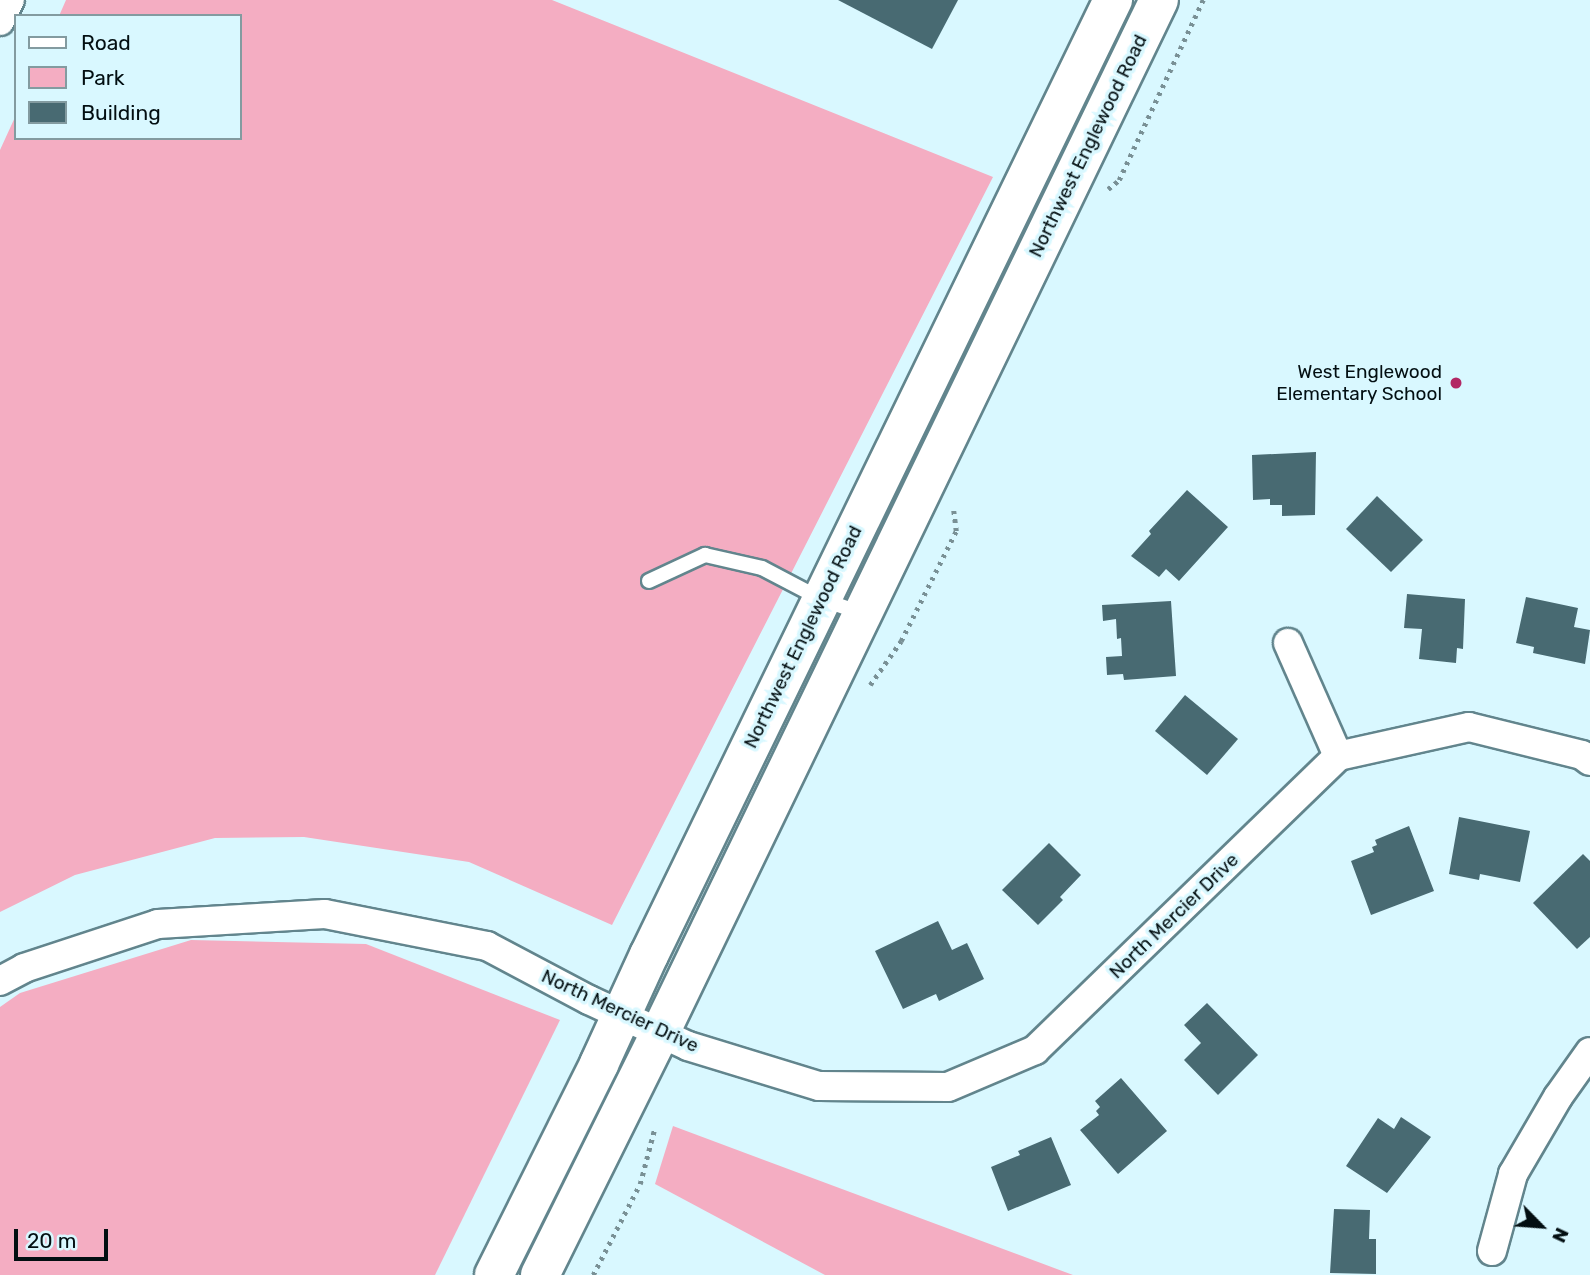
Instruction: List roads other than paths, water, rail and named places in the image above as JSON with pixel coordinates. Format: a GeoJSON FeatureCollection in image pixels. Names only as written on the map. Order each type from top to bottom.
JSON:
{"type":"FeatureCollection","features":[{"type":"Feature","properties":{"kind":"main road","name":"Northwest Englewood Road"},"geometry":{"type":"LineString","coordinates":[[494,1275],[1113,0]]}},
{"type":"Feature","properties":{"kind":"main road","name":"Northwest Englewood Road"},"geometry":{"type":"LineString","coordinates":[[540,1275],[660,1033],[1159,0]]}},
{"type":"Feature","properties":{"kind":"street"},"geometry":{"type":"LineString","coordinates":[[0,21],[10,0]]}},
{"type":"Feature","properties":{"kind":"street"},"geometry":{"type":"LineString","coordinates":[[1288,643],[1338,756],[1469,727],[1582,755],[1590,761]]}},
{"type":"Feature","properties":{"kind":"street","name":"North Mercier Drive"},"geometry":{"type":"LineString","coordinates":[[0,981],[24,968],[158,924],[325,914],[487,946],[589,1000],[688,1046],[819,1086],[948,1087],[1035,1050],[1338,756]]}},
{"type":"Feature","properties":{"kind":"street"},"geometry":{"type":"LineString","coordinates":[[1492,1251],[1513,1174],[1558,1097],[1590,1052]]}},
{"type":"Feature","properties":{"kind":"lane"},"geometry":{"type":"LineString","coordinates":[[649,581],[705,555],[762,568],[821,599],[862,613]]}},
{"type":"Feature","properties":{"kind":"place","name":"West Englewood Elementary School"},"geometry":{"type":"Point","coordinates":[1456,383]}}]}
